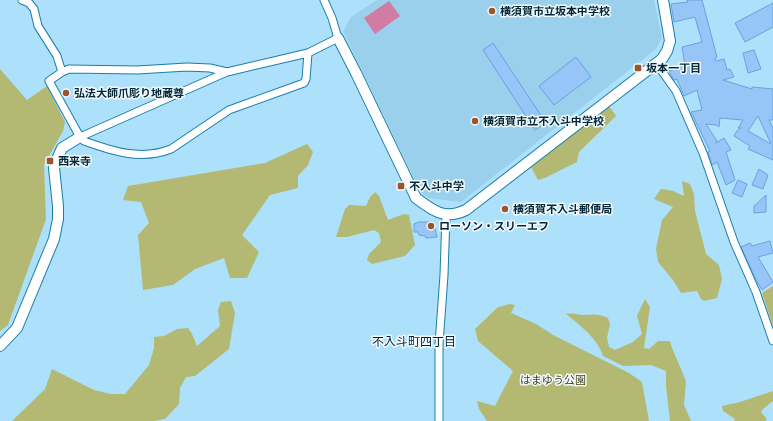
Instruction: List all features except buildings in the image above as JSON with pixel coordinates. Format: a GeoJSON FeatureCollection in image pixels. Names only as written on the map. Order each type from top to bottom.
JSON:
{"type":"FeatureCollection","features":[{"type":"Feature","properties":{"kind":"street"},"geometry":{"type":"LineString","coordinates":[[22,0],[34,9],[38,26],[57,56],[62,72]]}},
{"type":"Feature","properties":{"kind":"street"},"geometry":{"type":"LineString","coordinates":[[324,0],[332,18],[338,38],[416,198],[435,211],[446,215],[466,210],[662,59],[667,51],[670,41],[663,0]]}},
{"type":"Feature","properties":{"kind":"street"},"geometry":{"type":"LineString","coordinates":[[0,346],[20,323],[54,239],[58,219],[58,206],[54,168],[62,148],[80,137],[227,72],[308,53],[338,38]]}},
{"type":"Feature","properties":{"kind":"street"},"geometry":{"type":"LineString","coordinates":[[227,72],[210,68],[187,67],[137,70],[70,69],[62,72],[49,81],[80,137],[84,141],[125,154],[162,152],[171,149],[229,110],[304,83],[306,79],[308,53]]}},
{"type":"Feature","properties":{"kind":"street"},"geometry":{"type":"LineString","coordinates":[[656,63],[676,91],[703,153],[734,242],[756,292],[773,341]]}},
{"type":"Feature","properties":{"kind":"street"},"geometry":{"type":"LineString","coordinates":[[440,421],[439,349],[446,215]]}},
{"type":"Feature","properties":{"kind":"shaded area","name":"横須賀市立不入斗中学校"},"geometry":{"type":"Polygon","coordinates":[[[377,0],[654,0],[662,38],[656,49],[461,202],[429,198],[421,193],[343,31],[351,17],[377,0]]]}},
{"type":"Feature","properties":{"kind":"shaded area"},"geometry":{"type":"Polygon","coordinates":[[[389,1],[400,16],[375,34],[364,18],[389,1]]]}},
{"type":"Feature","properties":{"kind":"green space"},"geometry":{"type":"Polygon","coordinates":[[[0,69],[27,100],[47,86],[65,122],[63,131],[44,165],[46,219],[8,325],[0,331],[0,69]]]}},
{"type":"Feature","properties":{"kind":"green space"},"geometry":{"type":"Polygon","coordinates":[[[609,106],[616,116],[579,152],[577,162],[538,180],[531,167],[609,106]]]}},
{"type":"Feature","properties":{"kind":"green space"},"geometry":{"type":"Polygon","coordinates":[[[307,144],[313,152],[308,165],[298,176],[298,188],[270,195],[242,235],[259,252],[247,278],[230,278],[224,258],[195,269],[173,285],[143,290],[138,235],[149,223],[141,202],[123,200],[128,186],[265,163],[307,144]]]}},
{"type":"Feature","properties":{"kind":"green space"},"geometry":{"type":"Polygon","coordinates":[[[682,181],[690,184],[694,194],[695,211],[706,254],[719,265],[722,279],[717,298],[704,301],[701,299],[697,291],[681,293],[673,280],[658,262],[656,249],[662,220],[673,207],[654,199],[661,189],[673,191],[684,196],[682,181]]]}},
{"type":"Feature","properties":{"kind":"green space"},"geometry":{"type":"Polygon","coordinates":[[[375,192],[379,196],[388,220],[404,214],[409,215],[415,245],[405,256],[372,264],[367,260],[369,254],[381,242],[379,233],[374,230],[347,237],[336,237],[345,209],[349,205],[366,206],[370,197],[375,192]]]}},
{"type":"Feature","properties":{"kind":"green space"},"geometry":{"type":"Polygon","coordinates":[[[773,286],[773,326],[762,293],[773,286]]]}},
{"type":"Feature","properties":{"kind":"green space"},"geometry":{"type":"Polygon","coordinates":[[[645,299],[650,307],[644,348],[649,349],[658,341],[670,341],[686,381],[684,405],[691,421],[670,421],[666,371],[651,365],[623,366],[603,356],[593,338],[566,314],[598,315],[608,318],[610,324],[607,338],[609,347],[615,350],[633,342],[642,334],[637,316],[645,299]]]}},
{"type":"Feature","properties":{"kind":"green space"},"geometry":{"type":"Polygon","coordinates":[[[231,301],[235,313],[229,349],[195,376],[186,377],[180,388],[179,404],[165,419],[154,421],[12,421],[45,389],[52,369],[94,390],[111,394],[125,394],[149,365],[154,348],[154,337],[164,336],[177,329],[188,328],[197,346],[220,326],[218,310],[221,302],[231,301]]]}},
{"type":"Feature","properties":{"kind":"green space","name":"はまゆう公園"},"geometry":{"type":"Polygon","coordinates":[[[510,304],[515,305],[511,313],[536,324],[555,336],[629,373],[642,382],[649,421],[487,421],[479,409],[477,401],[495,406],[513,371],[478,341],[475,329],[498,307],[510,304]]]}},
{"type":"Feature","properties":{"kind":"green space"},"geometry":{"type":"Polygon","coordinates":[[[773,391],[773,401],[761,412],[767,419],[765,421],[734,421],[735,419],[723,411],[722,406],[740,402],[773,391]]]}},
{"type":"Feature","properties":{"kind":"place","name":"横須賀市立坂本中学校"},"geometry":{"type":"Point","coordinates":[492,11]}},
{"type":"Feature","properties":{"kind":"place","name":"坂本一丁目"},"geometry":{"type":"Point","coordinates":[638,68]}},
{"type":"Feature","properties":{"kind":"place","name":"弘法大師爪彫り地蔵尊"},"geometry":{"type":"Point","coordinates":[66,93]}},
{"type":"Feature","properties":{"kind":"place","name":"横須賀市立不入斗中学校"},"geometry":{"type":"Point","coordinates":[475,121]}},
{"type":"Feature","properties":{"kind":"place","name":"西来寺"},"geometry":{"type":"Point","coordinates":[50,161]}},
{"type":"Feature","properties":{"kind":"place","name":"不入斗中学"},"geometry":{"type":"Point","coordinates":[401,186]}},
{"type":"Feature","properties":{"kind":"place","name":"横須賀不入斗郵便局"},"geometry":{"type":"Point","coordinates":[505,209]}},
{"type":"Feature","properties":{"kind":"place","name":"ローソン・スリーエフ"},"geometry":{"type":"Point","coordinates":[431,226]}},
{"type":"Feature","properties":{"kind":"district","name":"不入斗町四丁目"},"geometry":{"type":"Point","coordinates":[414,342]}}]}
